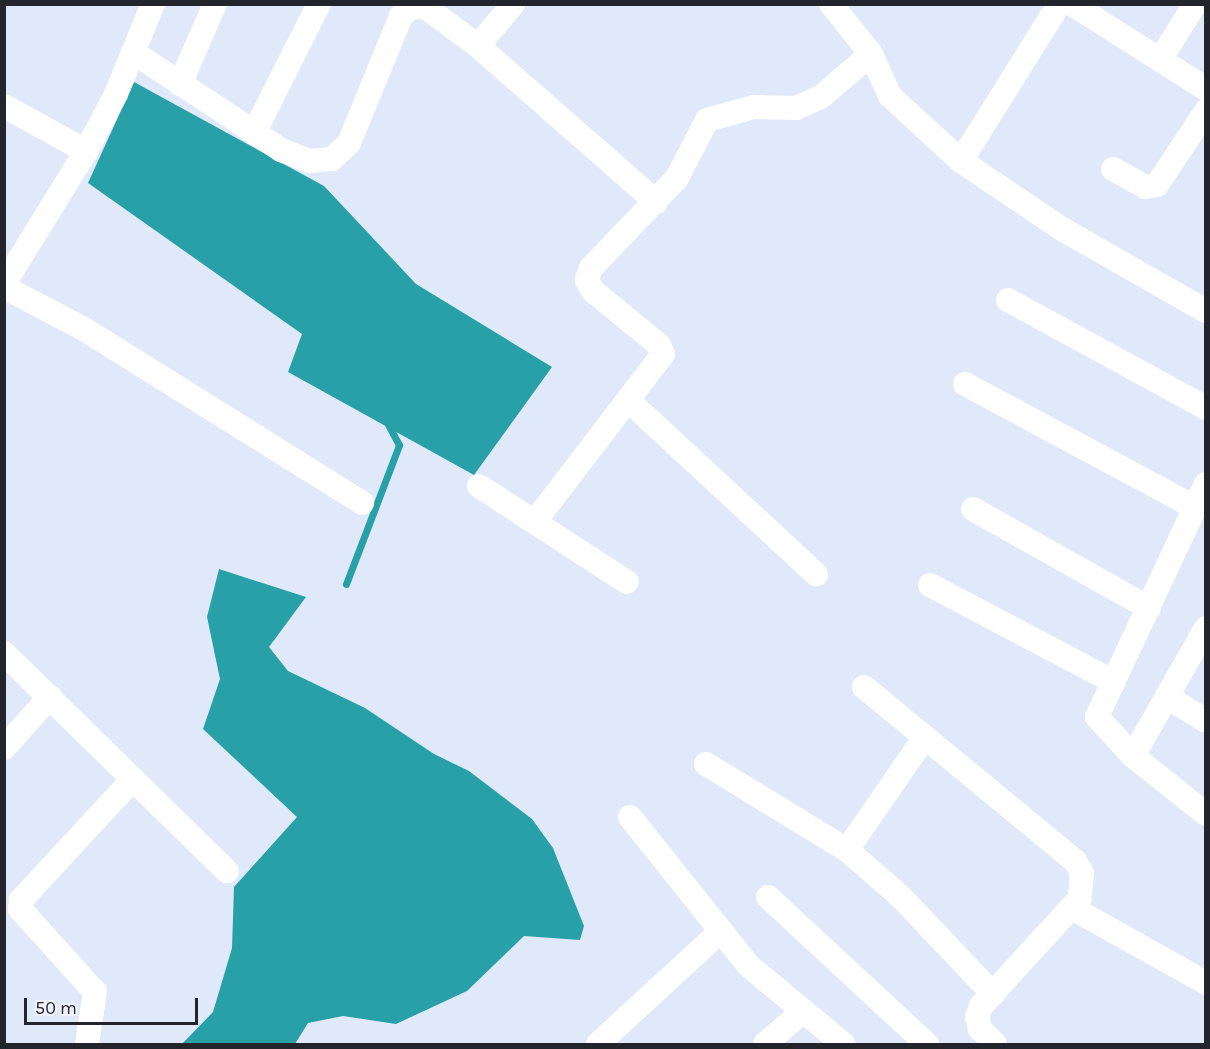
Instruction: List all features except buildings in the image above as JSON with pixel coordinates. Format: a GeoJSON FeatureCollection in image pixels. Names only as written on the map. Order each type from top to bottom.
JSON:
{"type":"FeatureCollection","features":[{"type":"Feature","properties":{"kind":"street"},"geometry":{"type":"LineString","coordinates":[[153,4],[86,151],[6,277],[93,335],[363,503]]}},
{"type":"Feature","properties":{"kind":"street"},"geometry":{"type":"LineString","coordinates":[[180,84],[215,4]]}},
{"type":"Feature","properties":{"kind":"street"},"geometry":{"type":"LineString","coordinates":[[254,133],[319,4]]}},
{"type":"Feature","properties":{"kind":"street"},"geometry":{"type":"LineString","coordinates":[[478,46],[513,4]]}},
{"type":"Feature","properties":{"kind":"street"},"geometry":{"type":"LineString","coordinates":[[831,4],[871,54],[890,96],[961,161],[1062,229],[1206,311]]}},
{"type":"Feature","properties":{"kind":"street"},"geometry":{"type":"LineString","coordinates":[[961,161],[1059,4]]}},
{"type":"Feature","properties":{"kind":"street"},"geometry":{"type":"LineString","coordinates":[[1072,4],[1206,89]]}},
{"type":"Feature","properties":{"kind":"street"},"geometry":{"type":"LineString","coordinates":[[1160,60],[1195,4]]}},
{"type":"Feature","properties":{"kind":"street"},"geometry":{"type":"LineString","coordinates":[[133,52],[254,133],[309,161],[332,159],[350,143],[401,16],[410,8],[424,6],[435,11],[478,46],[656,202]]}},
{"type":"Feature","properties":{"kind":"street"},"geometry":{"type":"LineString","coordinates":[[536,520],[630,401],[663,354],[660,345],[593,291],[587,280],[591,268],[677,178],[707,120],[754,107],[796,108],[821,97],[871,54]]}},
{"type":"Feature","properties":{"kind":"street"},"geometry":{"type":"LineString","coordinates":[[4,106],[86,151]]}},
{"type":"Feature","properties":{"kind":"street"},"geometry":{"type":"LineString","coordinates":[[1113,169],[1144,187],[1157,185],[1206,111]]}},
{"type":"Feature","properties":{"kind":"street"},"geometry":{"type":"LineString","coordinates":[[1008,300],[1206,408]]}},
{"type":"Feature","properties":{"kind":"street"},"geometry":{"type":"LineString","coordinates":[[965,384],[1194,507]]}},
{"type":"Feature","properties":{"kind":"street"},"geometry":{"type":"LineString","coordinates":[[630,401],[816,574]]}},
{"type":"Feature","properties":{"kind":"street"},"geometry":{"type":"LineString","coordinates":[[1206,484],[1097,717],[1133,756],[1206,814]]}},
{"type":"Feature","properties":{"kind":"street"},"geometry":{"type":"LineString","coordinates":[[479,486],[536,520],[627,582]]}},
{"type":"Feature","properties":{"kind":"street"},"geometry":{"type":"LineString","coordinates":[[973,509],[1149,609]]}},
{"type":"Feature","properties":{"kind":"street"},"geometry":{"type":"LineString","coordinates":[[930,585],[1114,682]]}},
{"type":"Feature","properties":{"kind":"street"},"geometry":{"type":"LineString","coordinates":[[1133,756],[1206,628]]}},
{"type":"Feature","properties":{"kind":"street"},"geometry":{"type":"LineString","coordinates":[[4,653],[227,871]]}},
{"type":"Feature","properties":{"kind":"street"},"geometry":{"type":"LineString","coordinates":[[864,687],[1075,861],[1084,887],[1072,908],[993,994],[977,1017],[980,1029],[995,1044]]}},
{"type":"Feature","properties":{"kind":"street"},"geometry":{"type":"LineString","coordinates":[[4,748],[50,697]]}},
{"type":"Feature","properties":{"kind":"street"},"geometry":{"type":"LineString","coordinates":[[1167,697],[1206,721]]}},
{"type":"Feature","properties":{"kind":"street"},"geometry":{"type":"LineString","coordinates":[[847,850],[925,737]]}},
{"type":"Feature","properties":{"kind":"street"},"geometry":{"type":"LineString","coordinates":[[706,764],[847,850],[900,896],[993,994]]}},
{"type":"Feature","properties":{"kind":"street"},"geometry":{"type":"LineString","coordinates":[[87,1044],[95,992],[20,909],[21,900],[133,779]]}},
{"type":"Feature","properties":{"kind":"street"},"geometry":{"type":"LineString","coordinates":[[630,817],[748,965],[843,1044]]}},
{"type":"Feature","properties":{"kind":"street"},"geometry":{"type":"LineString","coordinates":[[768,897],[927,1044]]}},
{"type":"Feature","properties":{"kind":"street"},"geometry":{"type":"LineString","coordinates":[[1072,908],[1206,982]]}},
{"type":"Feature","properties":{"kind":"street"},"geometry":{"type":"LineString","coordinates":[[598,1044],[721,931]]}},
{"type":"Feature","properties":{"kind":"street"},"geometry":{"type":"LineString","coordinates":[[765,1044],[802,1011]]}},
{"type":"Feature","properties":{"kind":"water"},"geometry":{"type":"Polygon","coordinates":[[[134,82],[324,186],[416,284],[552,367],[474,475],[288,372],[302,334],[88,183],[134,82]]]}},
{"type":"Feature","properties":{"kind":"water"},"geometry":{"type":"Polygon","coordinates":[[[219,569],[306,597],[269,647],[288,671],[365,708],[434,754],[469,771],[532,819],[553,848],[584,926],[580,940],[524,936],[467,991],[396,1024],[343,1016],[308,1023],[295,1044],[182,1044],[213,1012],[232,948],[234,887],[297,817],[203,729],[220,679],[207,617],[219,569]]]}},
{"type":"Feature","properties":{"kind":"waterway"},"geometry":{"type":"LineString","coordinates":[[346,584],[399,445],[387,422]]}}]}
